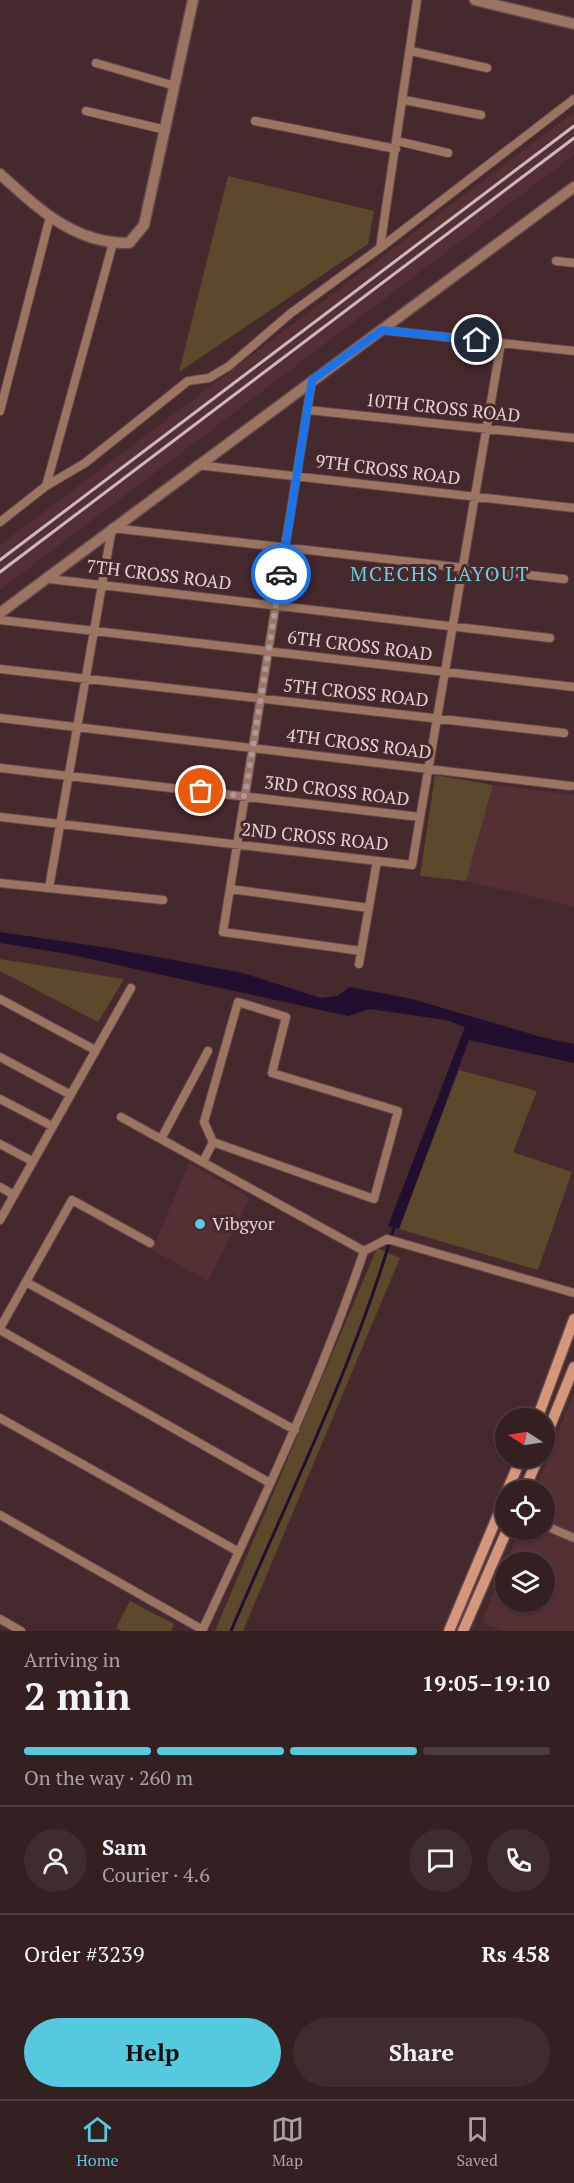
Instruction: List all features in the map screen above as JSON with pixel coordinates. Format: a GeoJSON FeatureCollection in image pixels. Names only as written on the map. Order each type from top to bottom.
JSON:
{"type":"FeatureCollection","features":[{"type":"Feature","properties":{"kind":"main road"},"geometry":{"type":"LineString","coordinates":[[541,1408],[574,1319]]}},
{"type":"Feature","properties":{"kind":"main road"},"geometry":{"type":"LineString","coordinates":[[555,1414],[574,1367]]}},
{"type":"Feature","properties":{"kind":"main road"},"geometry":{"type":"LineString","coordinates":[[449,1631],[495,1522]]}},
{"type":"Feature","properties":{"kind":"main road"},"geometry":{"type":"LineString","coordinates":[[463,1631],[503,1540]]}},
{"type":"Feature","properties":{"kind":"street"},"geometry":{"type":"LineString","coordinates":[[0,174],[50,217],[69,230],[113,243],[129,243],[144,225],[193,0]]}},
{"type":"Feature","properties":{"kind":"street"},"geometry":{"type":"LineString","coordinates":[[380,249],[404,100],[417,0]]}},
{"type":"Feature","properties":{"kind":"street"},"geometry":{"type":"LineString","coordinates":[[475,0],[574,24]]}},
{"type":"Feature","properties":{"kind":"street"},"geometry":{"type":"LineString","coordinates":[[411,51],[487,68]]}},
{"type":"Feature","properties":{"kind":"street"},"geometry":{"type":"LineString","coordinates":[[96,63],[175,86]]}},
{"type":"Feature","properties":{"kind":"street"},"geometry":{"type":"LineString","coordinates":[[0,522],[46,486],[85,463],[188,381],[209,378],[229,366],[291,313],[380,249],[574,99]]}},
{"type":"Feature","properties":{"kind":"street"},"geometry":{"type":"LineString","coordinates":[[404,100],[481,116]]}},
{"type":"Feature","properties":{"kind":"street"},"geometry":{"type":"LineString","coordinates":[[86,111],[166,130]]}},
{"type":"Feature","properties":{"kind":"street"},"geometry":{"type":"LineString","coordinates":[[255,121],[448,153]]}},
{"type":"Feature","properties":{"kind":"street"},"geometry":{"type":"LineString","coordinates":[[0,613],[50,579],[112,528],[573,189]]}},
{"type":"Feature","properties":{"kind":"street"},"geometry":{"type":"LineString","coordinates":[[0,411],[50,217]]}},
{"type":"Feature","properties":{"kind":"street"},"geometry":{"type":"LineString","coordinates":[[46,486],[113,243]]}},
{"type":"Feature","properties":{"kind":"street"},"geometry":{"type":"LineString","coordinates":[[556,261],[574,263]]}},
{"type":"Feature","properties":{"kind":"street"},"geometry":{"type":"LineString","coordinates":[[382,330],[574,351]]}},
{"type":"Feature","properties":{"kind":"street"},"geometry":{"type":"LineString","coordinates":[[420,817],[501,343]]}},
{"type":"Feature","properties":{"kind":"street"},"geometry":{"type":"LineString","coordinates":[[312,380],[223,932],[361,951]]}},
{"type":"Feature","properties":{"kind":"street","name":"10TH CROSS ROAD"},"geometry":{"type":"LineString","coordinates":[[308,410],[574,438]]}},
{"type":"Feature","properties":{"kind":"street","name":"9TH CROSS ROAD"},"geometry":{"type":"LineString","coordinates":[[197,465],[574,508]]}},
{"type":"Feature","properties":{"kind":"street"},"geometry":{"type":"LineString","coordinates":[[112,528],[564,579]]}},
{"type":"Feature","properties":{"kind":"street"},"geometry":{"type":"LineString","coordinates":[[49,888],[112,528]]}},
{"type":"Feature","properties":{"kind":"street","name":"7TH CROSS ROAD"},"geometry":{"type":"LineString","coordinates":[[50,579],[550,638]]}},
{"type":"Feature","properties":{"kind":"street","name":"6TH CROSS ROAD"},"geometry":{"type":"LineString","coordinates":[[0,620],[574,687]]}},
{"type":"Feature","properties":{"kind":"street","name":"5TH CROSS ROAD"},"geometry":{"type":"LineString","coordinates":[[0,669],[564,733]]}},
{"type":"Feature","properties":{"kind":"street","name":"4TH CROSS ROAD"},"geometry":{"type":"LineString","coordinates":[[0,718],[571,786]]}},
{"type":"Feature","properties":{"kind":"street","name":"3RD CROSS ROAD"},"geometry":{"type":"LineString","coordinates":[[0,768],[420,817]]}},
{"type":"Feature","properties":{"kind":"street","name":"2ND CROSS ROAD"},"geometry":{"type":"LineString","coordinates":[[0,817],[412,865],[420,817]]}},
{"type":"Feature","properties":{"kind":"street"},"geometry":{"type":"LineString","coordinates":[[359,964],[377,861]]}},
{"type":"Feature","properties":{"kind":"street"},"geometry":{"type":"LineString","coordinates":[[0,883],[163,900]]}},
{"type":"Feature","properties":{"kind":"street"},"geometry":{"type":"LineString","coordinates":[[230,889],[369,908]]}},
{"type":"Feature","properties":{"kind":"street"},"geometry":{"type":"LineString","coordinates":[[0,1220],[69,1094],[131,988]]}},
{"type":"Feature","properties":{"kind":"street"},"geometry":{"type":"LineString","coordinates":[[0,999],[95,1050]]}},
{"type":"Feature","properties":{"kind":"street"},"geometry":{"type":"LineString","coordinates":[[238,1002],[286,1017],[272,1073],[398,1111],[374,1199],[213,1142],[204,1122],[238,1002]]}},
{"type":"Feature","properties":{"kind":"street"},"geometry":{"type":"LineString","coordinates":[[161,1139],[208,1051]]}},
{"type":"Feature","properties":{"kind":"street"},"geometry":{"type":"LineString","coordinates":[[0,1058],[69,1094]]}},
{"type":"Feature","properties":{"kind":"street"},"geometry":{"type":"LineString","coordinates":[[0,1099],[52,1126]]}},
{"type":"Feature","properties":{"kind":"street"},"geometry":{"type":"LineString","coordinates":[[121,1116],[364,1251]]}},
{"type":"Feature","properties":{"kind":"street"},"geometry":{"type":"LineString","coordinates":[[203,1162],[213,1142]]}},
{"type":"Feature","properties":{"kind":"street"},"geometry":{"type":"LineString","coordinates":[[0,1144],[32,1161]]}},
{"type":"Feature","properties":{"kind":"street"},"geometry":{"type":"LineString","coordinates":[[0,1187],[14,1195]]}},
{"type":"Feature","properties":{"kind":"street"},"geometry":{"type":"LineString","coordinates":[[150,1243],[72,1200],[0,1329],[270,1483]]}},
{"type":"Feature","properties":{"kind":"street"},"geometry":{"type":"LineString","coordinates":[[0,1515],[202,1630],[295,1430],[331,1345],[364,1251],[387,1239],[574,1293]]}},
{"type":"Feature","properties":{"kind":"street"},"geometry":{"type":"LineString","coordinates":[[26,1282],[295,1430]]}},
{"type":"Feature","properties":{"kind":"street"},"geometry":{"type":"LineString","coordinates":[[0,1418],[239,1552]]}},
{"type":"Feature","properties":{"kind":"street"},"geometry":{"type":"LineString","coordinates":[[555,1530],[574,1538]]}},
{"type":"Feature","properties":{"kind":"street"},"geometry":{"type":"LineString","coordinates":[[0,1619],[21,1631]]}},
{"type":"Feature","properties":{"kind":"shaded area"},"geometry":{"type":"Polygon","coordinates":[[[574,112],[574,155],[0,590],[0,545],[574,112]]]}},
{"type":"Feature","properties":{"kind":"shaded area"},"geometry":{"type":"Polygon","coordinates":[[[228,176],[374,211],[368,244],[179,372],[228,176]]]}},
{"type":"Feature","properties":{"kind":"shaded area"},"geometry":{"type":"Polygon","coordinates":[[[435,775],[493,785],[466,881],[420,876],[435,775]]]}},
{"type":"Feature","properties":{"kind":"shaded area"},"geometry":{"type":"Polygon","coordinates":[[[493,785],[574,795],[574,907],[466,881],[493,785]]]}},
{"type":"Feature","properties":{"kind":"shaded area"},"geometry":{"type":"Polygon","coordinates":[[[0,932],[109,948],[243,973],[321,998],[337,996],[350,987],[412,999],[541,1037],[574,1044],[574,1063],[469,1040],[399,1229],[388,1226],[465,1027],[446,1020],[370,1009],[348,1016],[68,954],[0,943],[0,932]]]}},
{"type":"Feature","properties":{"kind":"shaded area"},"geometry":{"type":"Polygon","coordinates":[[[0,959],[124,979],[98,1022],[0,971],[0,959]]]}},
{"type":"Feature","properties":{"kind":"shaded area"},"geometry":{"type":"Polygon","coordinates":[[[459,1070],[537,1091],[513,1152],[572,1172],[538,1270],[399,1229],[459,1070]]]}},
{"type":"Feature","properties":{"kind":"shaded area","name":"Vibgyor"},"geometry":{"type":"Polygon","coordinates":[[[189,1163],[250,1198],[208,1281],[152,1250],[189,1163]]]}},
{"type":"Feature","properties":{"kind":"shaded area"},"geometry":{"type":"Polygon","coordinates":[[[377,1248],[400,1258],[243,1631],[215,1631],[377,1248]]]}},
{"type":"Feature","properties":{"kind":"shaded area"},"geometry":{"type":"Polygon","coordinates":[[[574,1393],[574,1631],[501,1631],[482,1622],[495,1589],[495,1612],[555,1612],[555,1552],[510,1552],[515,1540],[555,1540],[555,1480],[539,1480],[544,1468],[555,1468],[555,1441],[574,1393]]]}},
{"type":"Feature","properties":{"kind":"shaded area"},"geometry":{"type":"Polygon","coordinates":[[[130,1601],[174,1624],[171,1631],[121,1631],[116,1628],[130,1601]]]}},
{"type":"Feature","properties":{"kind":"waterway"},"geometry":{"type":"LineString","coordinates":[[231,1631],[341,1379],[361,1328],[395,1224]]}},
{"type":"Feature","properties":{"kind":"railway"},"geometry":{"type":"LineString","coordinates":[[0,560],[574,126]]}},
{"type":"Feature","properties":{"kind":"railway"},"geometry":{"type":"LineString","coordinates":[[0,572],[574,138]]}},
{"type":"Feature","properties":{"kind":"way so far"},"geometry":{"type":"LineString","coordinates":[[201,791],[245,796],[281,574]]}},
{"type":"Feature","properties":{"kind":"place","name":"Vibgyor"},"geometry":{"type":"Point","coordinates":[200,1224]}},
{"type":"Feature","properties":{"kind":"district","name":"MCECHS LAYOUT"},"geometry":{"type":"Point","coordinates":[440,574]}},
{"type":"Feature","properties":{"kind":"route"},"geometry":{"type":"LineString","coordinates":[[281,574],[312,380],[382,330],[477,340]]}}]}
